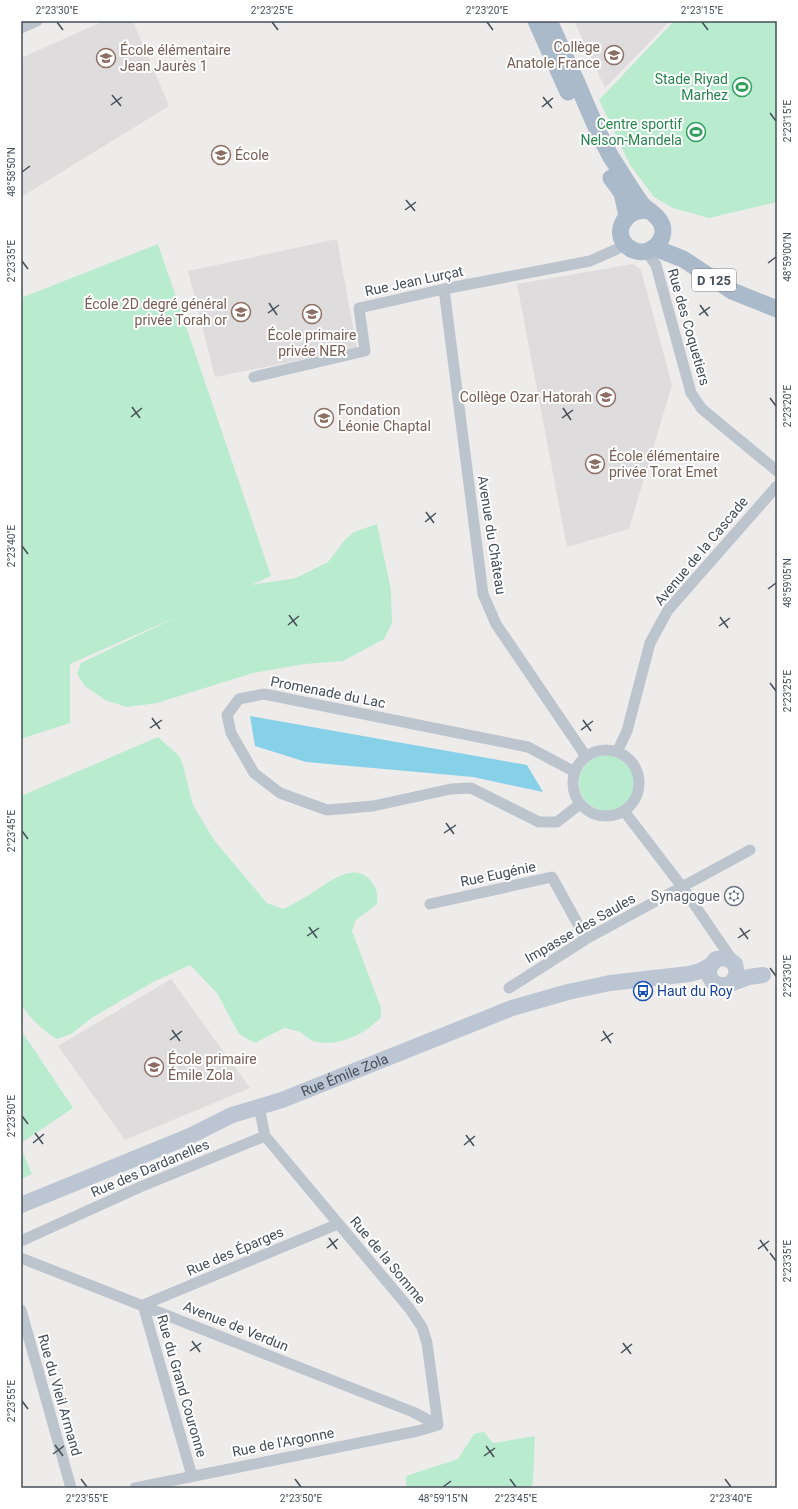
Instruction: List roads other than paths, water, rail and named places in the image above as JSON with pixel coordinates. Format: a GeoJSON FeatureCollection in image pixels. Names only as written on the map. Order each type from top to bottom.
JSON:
{"type":"FeatureCollection","features":[{"type":"Feature","properties":{"kind":"main road"},"geometry":{"type":"LineString","coordinates":[[536,21],[592,144],[608,173],[622,193],[627,216]]}},
{"type":"Feature","properties":{"kind":"main road"},"geometry":{"type":"LineString","coordinates":[[549,21],[603,141],[637,197],[645,208],[650,211],[659,219],[663,231],[661,239],[650,249],[638,251],[626,245],[621,233],[621,227],[627,216],[640,211],[650,211]]}},
{"type":"Feature","properties":{"kind":"main road","name":"D 125"},"geometry":{"type":"LineString","coordinates":[[663,231],[678,246],[734,283],[777,299]]}},
{"type":"Feature","properties":{"kind":"main road","name":"D 125"},"geometry":{"type":"LineString","coordinates":[[650,249],[683,259],[732,291],[777,308]]}},
{"type":"Feature","properties":{"kind":"main road"},"geometry":{"type":"LineString","coordinates":[[723,957],[748,971],[770,976],[748,977],[723,986],[713,982],[709,976],[713,962],[723,957]]}},
{"type":"Feature","properties":{"kind":"main road","name":"Rue Émile Zola"},"geometry":{"type":"LineString","coordinates":[[21,1205],[190,1136],[221,1119],[282,1100],[479,1020],[529,1003],[610,983],[677,976],[700,971],[713,962]]}},
{"type":"Feature","properties":{"kind":"main road"},"geometry":{"type":"LineString","coordinates":[[731,983],[737,975],[734,963]]}},
{"type":"Feature","properties":{"kind":"main road","name":"Rue Émile Zola"},"geometry":{"type":"LineString","coordinates":[[677,976],[699,978],[713,982]]}},
{"type":"Feature","properties":{"kind":"street"},"geometry":{"type":"LineString","coordinates":[[21,28],[37,21]]}},
{"type":"Feature","properties":{"kind":"street","name":"Rue Jean Lurçat"},"geometry":{"type":"LineString","coordinates":[[254,377],[365,351],[359,308],[444,289],[590,261],[626,245]]}},
{"type":"Feature","properties":{"kind":"street","name":"Rue des Coquetiers"},"geometry":{"type":"LineString","coordinates":[[650,249],[691,393],[702,409],[777,471]]}},
{"type":"Feature","properties":{"kind":"street","name":"Avenue du Château"},"geometry":{"type":"LineString","coordinates":[[444,289],[483,594],[496,624],[585,757]]}},
{"type":"Feature","properties":{"kind":"street","name":"Avenue de la Cascade"},"geometry":{"type":"LineString","coordinates":[[617,752],[627,731],[650,642],[668,610],[777,486]]}},
{"type":"Feature","properties":{"kind":"street","name":"Promenade du Lac"},"geometry":{"type":"LineString","coordinates":[[575,772],[528,747],[264,694],[239,699],[227,715],[231,733],[254,773],[280,793],[326,810],[373,806],[451,789],[471,788],[540,822],[557,822],[580,804]]}},
{"type":"Feature","properties":{"kind":"street"},"geometry":{"type":"LineString","coordinates":[[606,750],[617,752],[626,757],[633,764],[638,774],[639,784],[637,795],[632,804],[624,811],[615,815],[595,815],[580,804],[573,788],[575,772],[585,757],[595,752],[606,750]]}},
{"type":"Feature","properties":{"kind":"street"},"geometry":{"type":"LineString","coordinates":[[624,811],[683,888],[734,963]]}},
{"type":"Feature","properties":{"kind":"street","name":"Impasse des Saules"},"geometry":{"type":"LineString","coordinates":[[509,988],[586,939],[683,888],[750,850]]}},
{"type":"Feature","properties":{"kind":"street","name":"Rue Eugénie"},"geometry":{"type":"LineString","coordinates":[[430,904],[552,878],[586,939]]}},
{"type":"Feature","properties":{"kind":"street"},"geometry":{"type":"LineString","coordinates":[[713,962],[719,946],[718,938]]}},
{"type":"Feature","properties":{"kind":"street"},"geometry":{"type":"LineString","coordinates":[[259,1107],[265,1136]]}},
{"type":"Feature","properties":{"kind":"street","name":"Rue de la Somme"},"geometry":{"type":"LineString","coordinates":[[265,1136],[409,1308],[422,1327],[427,1343],[438,1425]]}},
{"type":"Feature","properties":{"kind":"street","name":"Rue des Dardanelles"},"geometry":{"type":"LineString","coordinates":[[21,1241],[140,1187],[265,1136]]}},
{"type":"Feature","properties":{"kind":"street","name":"Rue des Éparges"},"geometry":{"type":"LineString","coordinates":[[143,1305],[338,1224]]}},
{"type":"Feature","properties":{"kind":"street","name":"Avenue de Verdun"},"geometry":{"type":"LineString","coordinates":[[21,1258],[413,1412],[438,1425]]}},
{"type":"Feature","properties":{"kind":"street","name":"Rue du Grand Couronne"},"geometry":{"type":"LineString","coordinates":[[143,1305],[192,1476]]}},
{"type":"Feature","properties":{"kind":"street","name":"Rue du Vieil Armand"},"geometry":{"type":"LineString","coordinates":[[21,1310],[71,1488]]}},
{"type":"Feature","properties":{"kind":"street","name":"Rue de l'Argonne"},"geometry":{"type":"LineString","coordinates":[[135,1488],[418,1431],[438,1425]]}},
{"type":"Feature","properties":{"kind":"water"},"geometry":{"type":"Polygon","coordinates":[[[250,716],[527,765],[543,792],[473,777],[306,762],[255,746],[250,716]]]}},
{"type":"Feature","properties":{"kind":"place","name":"Collège Anatole France"},"geometry":{"type":"Point","coordinates":[614,55]}},
{"type":"Feature","properties":{"kind":"place","name":"École élémentaire Jean Jaurès 1"},"geometry":{"type":"Point","coordinates":[106,58]}},
{"type":"Feature","properties":{"kind":"place","name":"Stade Riyad Marhez"},"geometry":{"type":"Point","coordinates":[742,87]}},
{"type":"Feature","properties":{"kind":"place","name":"Centre sportif Nelson-Mandela"},"geometry":{"type":"Point","coordinates":[696,132]}},
{"type":"Feature","properties":{"kind":"place","name":"École"},"geometry":{"type":"Point","coordinates":[221,155]}},
{"type":"Feature","properties":{"kind":"place","name":"École 2D degré général privée Torah or"},"geometry":{"type":"Point","coordinates":[241,312]}},
{"type":"Feature","properties":{"kind":"place","name":"École primaire privée NER"},"geometry":{"type":"Point","coordinates":[312,314]}},
{"type":"Feature","properties":{"kind":"place","name":"Collège Ozar Hatorah"},"geometry":{"type":"Point","coordinates":[606,397]}},
{"type":"Feature","properties":{"kind":"place","name":"Fondation Léonie Chaptal"},"geometry":{"type":"Point","coordinates":[324,418]}},
{"type":"Feature","properties":{"kind":"place","name":"École élémentaire privée Torat Emet"},"geometry":{"type":"Point","coordinates":[595,464]}},
{"type":"Feature","properties":{"kind":"place","name":"Synagogue"},"geometry":{"type":"Point","coordinates":[734,896]}},
{"type":"Feature","properties":{"kind":"place","name":"Haut du Roy"},"geometry":{"type":"Point","coordinates":[643,991]}},
{"type":"Feature","properties":{"kind":"place","name":"École primaire Émile Zola"},"geometry":{"type":"Point","coordinates":[154,1067]}}]}
